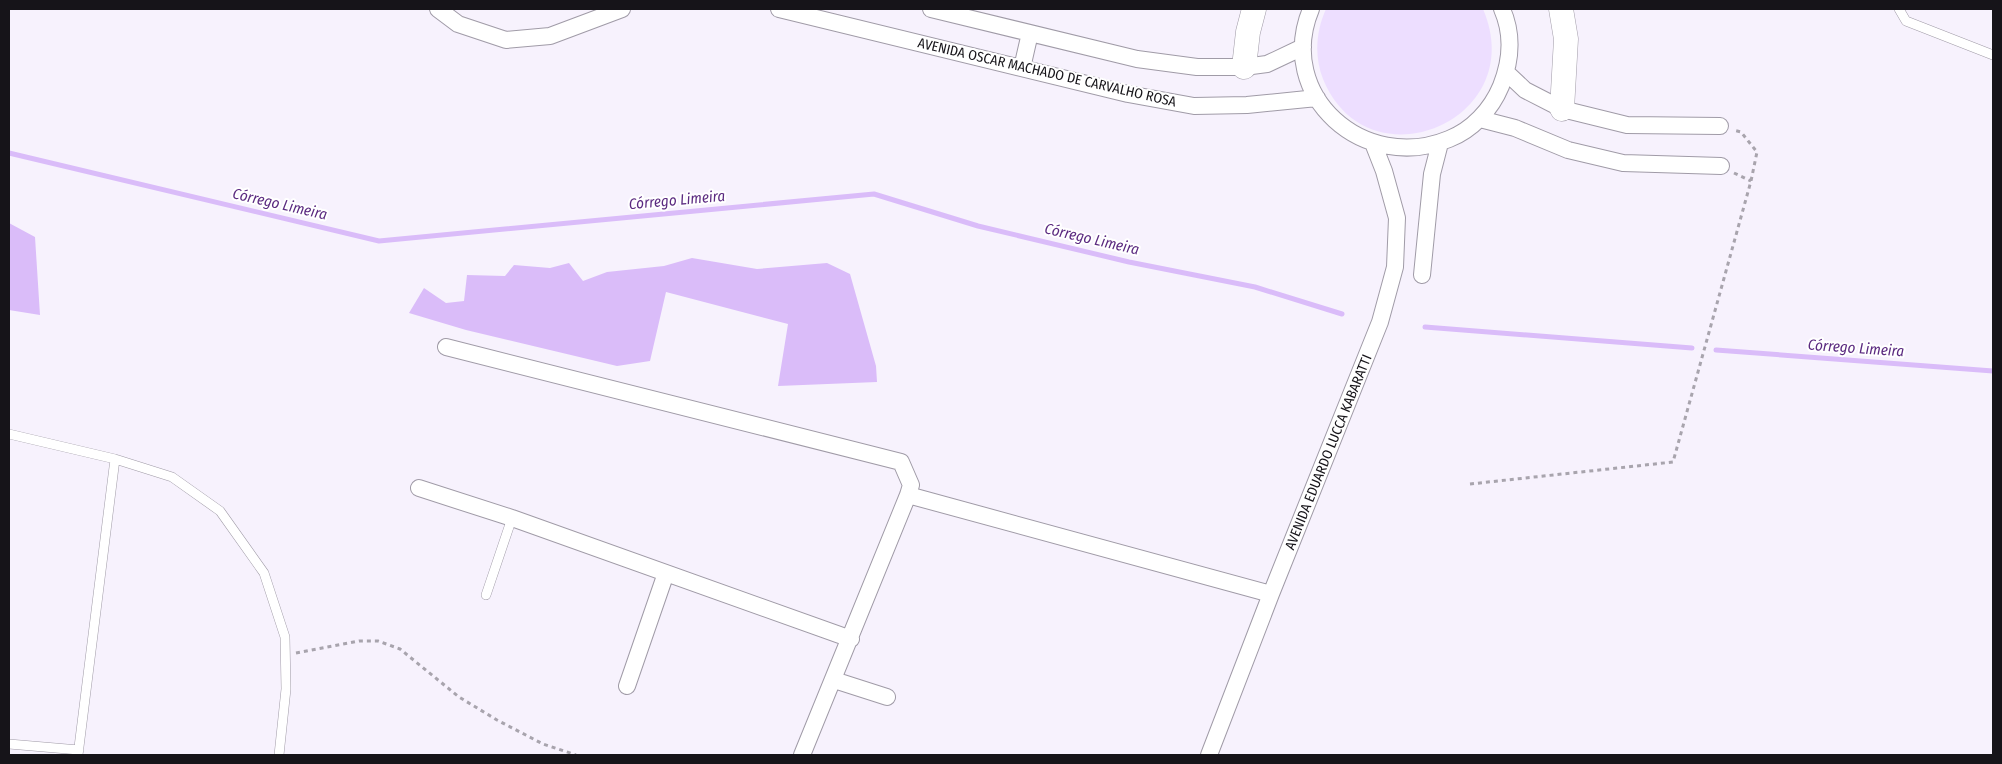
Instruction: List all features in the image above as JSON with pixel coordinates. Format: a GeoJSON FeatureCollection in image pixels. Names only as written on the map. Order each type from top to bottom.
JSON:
{"type":"FeatureCollection","features":[{"type":"Feature","properties":{"kind":"street"},"geometry":{"type":"LineString","coordinates":[[438,9],[458,24],[506,40],[550,36],[612,10]]}},
{"type":"Feature","properties":{"kind":"street","name":"AVENIDA OSCAR MACHADO DE CARVALHO ROSA"},"geometry":{"type":"LineString","coordinates":[[779,9],[1128,94],[1194,106],[1247,105],[1317,98]]}},
{"type":"Feature","properties":{"kind":"street"},"geometry":{"type":"LineString","coordinates":[[931,9],[1137,59],[1197,67],[1244,67],[1268,64],[1303,47]]}},
{"type":"Feature","properties":{"kind":"street"},"geometry":{"type":"LineString","coordinates":[[1244,67],[1248,32],[1254,9]]}},
{"type":"Feature","properties":{"kind":"street"},"geometry":{"type":"LineString","coordinates":[[1311,9],[1306,20],[1303,47],[1307,74],[1317,98],[1334,120],[1355,136],[1380,146],[1407,149],[1434,146],[1459,135],[1480,119],[1496,97],[1507,72],[1510,46],[1506,19],[1502,9]]}},
{"type":"Feature","properties":{"kind":"street"},"geometry":{"type":"LineString","coordinates":[[1561,9],[1566,39],[1562,108]]}},
{"type":"Feature","properties":{"kind":"street"},"geometry":{"type":"LineString","coordinates":[[1022,68],[1030,33]]}},
{"type":"Feature","properties":{"kind":"street"},"geometry":{"type":"LineString","coordinates":[[1507,72],[1525,90],[1562,108],[1627,126],[1720,126]]}},
{"type":"Feature","properties":{"kind":"street"},"geometry":{"type":"LineString","coordinates":[[1480,119],[1515,128],[1568,150],[1622,163],[1721,166]]}},
{"type":"Feature","properties":{"kind":"street","name":"AVENIDA EDUARDO LUCCA KABARATTI"},"geometry":{"type":"LineString","coordinates":[[1209,755],[1380,322],[1395,268],[1396,218],[1384,171],[1373,143]]}},
{"type":"Feature","properties":{"kind":"street"},"geometry":{"type":"LineString","coordinates":[[1422,275],[1432,174],[1440,143]]}},
{"type":"Feature","properties":{"kind":"street"},"geometry":{"type":"LineString","coordinates":[[446,347],[901,462],[911,485],[908,495],[802,755]]}},
{"type":"Feature","properties":{"kind":"street"},"geometry":{"type":"LineString","coordinates":[[419,488],[512,518],[850,639]]}},
{"type":"Feature","properties":{"kind":"street"},"geometry":{"type":"LineString","coordinates":[[908,495],[1271,594]]}},
{"type":"Feature","properties":{"kind":"street"},"geometry":{"type":"LineString","coordinates":[[627,686],[666,573]]}},
{"type":"Feature","properties":{"kind":"street"},"geometry":{"type":"LineString","coordinates":[[834,680],[887,697]]}},
{"type":"Feature","properties":{"kind":"lane"},"geometry":{"type":"LineString","coordinates":[[1899,9],[1906,21],[1993,55]]}},
{"type":"Feature","properties":{"kind":"lane"},"geometry":{"type":"LineString","coordinates":[[9,434],[115,459],[172,476],[220,511],[264,573],[286,637],[286,689],[278,755]]}},
{"type":"Feature","properties":{"kind":"lane"},"geometry":{"type":"LineString","coordinates":[[9,744],[79,752],[115,459]]}},
{"type":"Feature","properties":{"kind":"lane"},"geometry":{"type":"LineString","coordinates":[[486,595],[512,518]]}},
{"type":"Feature","properties":{"kind":"path"},"geometry":{"type":"LineString","coordinates":[[1470,484],[1673,462],[1751,181],[1757,152],[1741,132],[1720,126]]}},
{"type":"Feature","properties":{"kind":"path"},"geometry":{"type":"LineString","coordinates":[[286,655],[359,641],[378,641],[400,649],[459,697],[497,720],[542,744],[576,755]]}},
{"type":"Feature","properties":{"kind":"shaded area"},"geometry":{"type":"Polygon","coordinates":[[[1326,9],[1483,9],[1492,49],[1484,83],[1465,109],[1437,127],[1406,134],[1373,130],[1344,112],[1323,79],[1318,61],[1317,44],[1320,26],[1326,9]]]}},
{"type":"Feature","properties":{"kind":"shaded area"},"geometry":{"type":"Polygon","coordinates":[[[9,223],[35,237],[40,315],[9,310],[9,223]]]}},
{"type":"Feature","properties":{"kind":"shaded area"},"geometry":{"type":"Polygon","coordinates":[[[692,258],[757,269],[827,263],[850,274],[876,366],[877,382],[778,386],[788,324],[666,292],[650,361],[617,366],[466,330],[409,313],[424,288],[446,303],[464,301],[467,275],[505,276],[514,265],[550,268],[569,263],[583,281],[607,272],[664,266],[692,258]]]}},
{"type":"Feature","properties":{"kind":"waterway","name":"Córrego Limeira"},"geometry":{"type":"LineString","coordinates":[[9,153],[379,241],[874,194],[978,226],[1129,262],[1255,287],[1342,314]]}},
{"type":"Feature","properties":{"kind":"waterway","name":"Córrego Limeira"},"geometry":{"type":"LineString","coordinates":[[1425,327],[1692,348]]}},
{"type":"Feature","properties":{"kind":"waterway","name":"Córrego Limeira"},"geometry":{"type":"LineString","coordinates":[[1716,350],[1993,371]]}}]}
